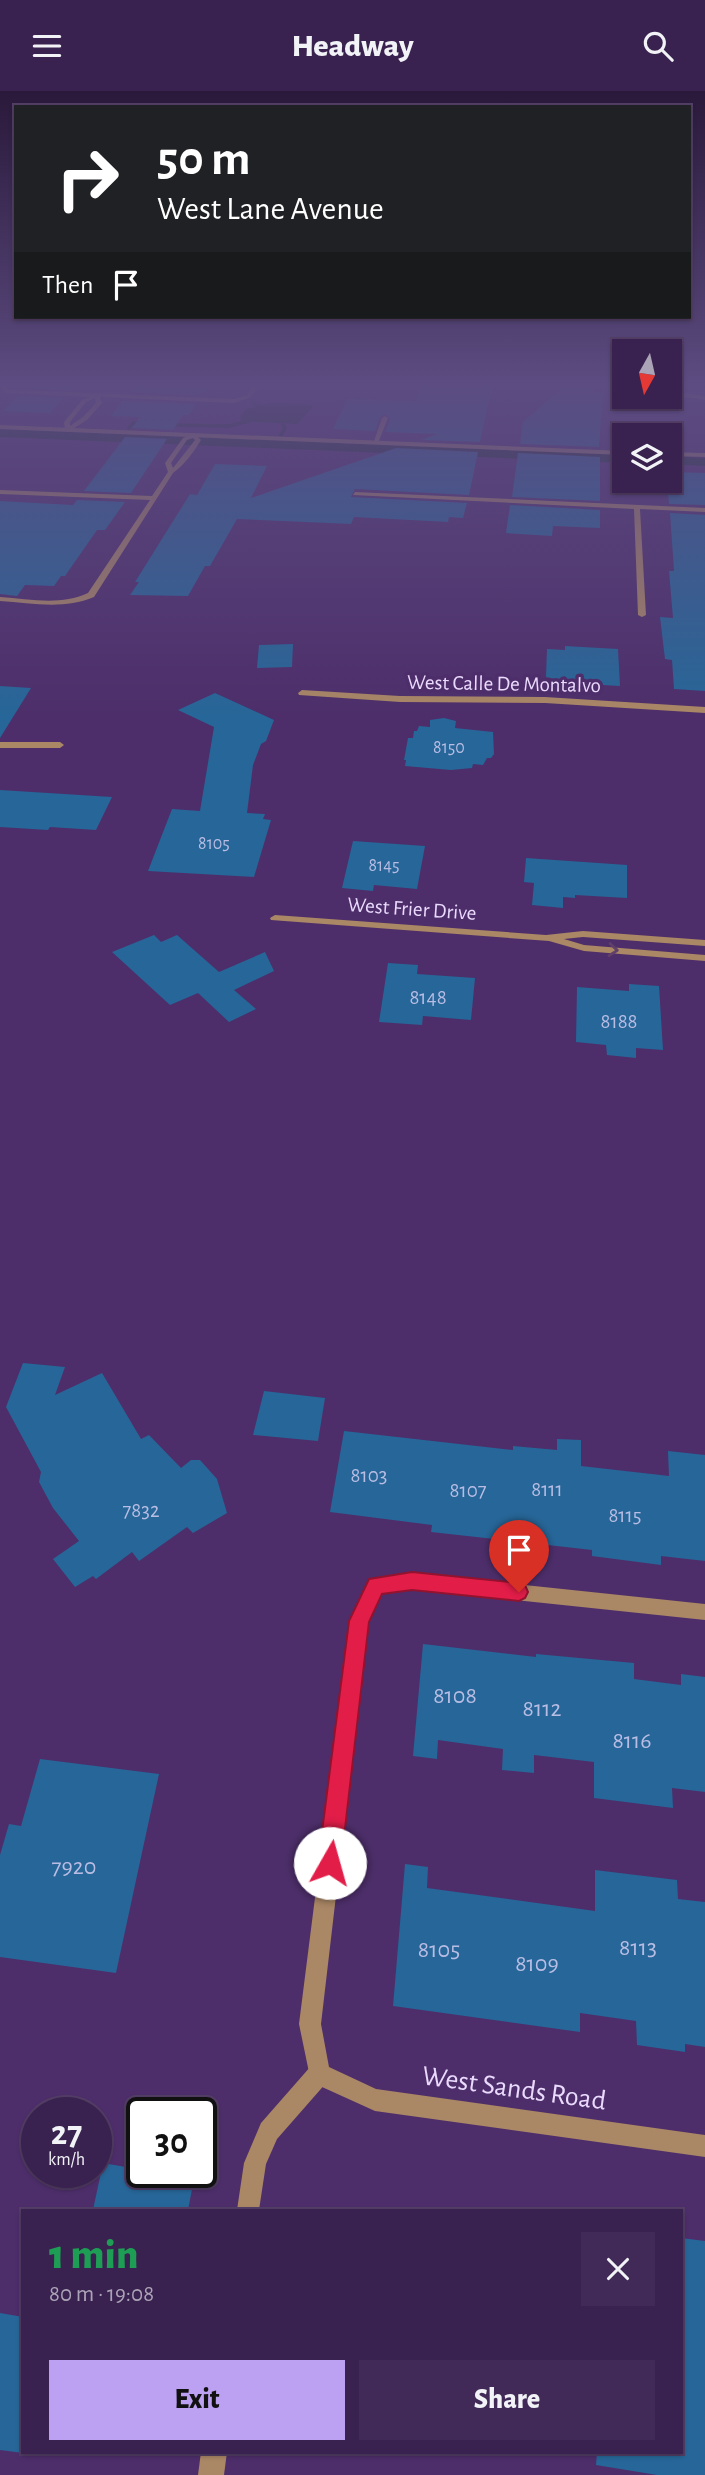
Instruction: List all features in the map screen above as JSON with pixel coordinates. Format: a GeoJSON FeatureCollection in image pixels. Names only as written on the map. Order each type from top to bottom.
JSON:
{"type":"FeatureCollection","features":[{"type":"Feature","properties":{"kind":"street"},"geometry":{"type":"LineString","coordinates":[[32,493],[154,498]]}},
{"type":"Feature","properties":{"kind":"street"},"geometry":{"type":"LineString","coordinates":[[0,599],[68,603],[82,601],[91,596],[157,493]]}},
{"type":"Feature","properties":{"kind":"street"},"geometry":{"type":"LineString","coordinates":[[355,494],[705,510]]}},
{"type":"Feature","properties":{"kind":"street"},"geometry":{"type":"LineString","coordinates":[[637,507],[642,615]]}},
{"type":"Feature","properties":{"kind":"street","name":"West Calle De Montalvo"},"geometry":{"type":"LineString","coordinates":[[302,693],[400,699],[545,700],[705,710]]}},
{"type":"Feature","properties":{"kind":"street"},"geometry":{"type":"LineString","coordinates":[[0,745],[60,745]]}},
{"type":"Feature","properties":{"kind":"street","name":"West Frier Drive"},"geometry":{"type":"LineString","coordinates":[[275,918],[546,938],[583,934],[705,943]]}},
{"type":"Feature","properties":{"kind":"street","name":"West Frier Drive"},"geometry":{"type":"LineString","coordinates":[[546,938],[584,948],[705,958]]}},
{"type":"Feature","properties":{"kind":"street"},"geometry":{"type":"LineString","coordinates":[[248,2209],[255,2163],[269,2131],[319,2074],[310,2024],[359,1621],[376,1585],[412,1581],[705,1612]]}},
{"type":"Feature","properties":{"kind":"street","name":"West Sands Road"},"geometry":{"type":"LineString","coordinates":[[319,2074],[375,2100],[705,2147]]}},
{"type":"Feature","properties":{"kind":"street"},"geometry":{"type":"LineString","coordinates":[[211,2475],[214,2454]]}},
{"type":"Feature","properties":{"kind":"building"},"geometry":{"type":"Polygon","coordinates":[[[253,493],[251,498],[265,493],[353,493],[351,497],[467,503],[463,518],[449,517],[448,522],[354,517],[351,524],[237,519],[210,566],[205,566],[188,596],[130,595],[139,582],[135,582],[190,494],[253,493]]]}},
{"type":"Feature","properties":{"kind":"building"},"geometry":{"type":"Polygon","coordinates":[[[513,493],[600,493],[600,501],[512,497],[513,493]]]}},
{"type":"Feature","properties":{"kind":"building"},"geometry":{"type":"Polygon","coordinates":[[[668,493],[705,493],[705,505],[669,504],[668,493]]]}},
{"type":"Feature","properties":{"kind":"building"},"geometry":{"type":"Polygon","coordinates":[[[77,500],[125,502],[105,530],[97,530],[65,576],[61,576],[54,586],[25,585],[17,596],[0,594],[0,501],[73,505],[77,500]]]}},
{"type":"Feature","properties":{"kind":"building"},"geometry":{"type":"Polygon","coordinates":[[[510,505],[600,510],[600,528],[553,526],[552,536],[506,533],[510,505]]]}},
{"type":"Feature","properties":{"kind":"building"},"geometry":{"type":"Polygon","coordinates":[[[670,513],[705,515],[705,691],[674,689],[672,660],[665,659],[660,617],[673,618],[669,571],[674,571],[670,513]]]}},
{"type":"Feature","properties":{"kind":"building"},"geometry":{"type":"Polygon","coordinates":[[[293,644],[292,667],[257,668],[259,645],[293,644]]]}},
{"type":"Feature","properties":{"kind":"building"},"geometry":{"type":"Polygon","coordinates":[[[565,646],[618,649],[620,686],[551,682],[551,678],[546,677],[547,649],[565,650],[565,646]]]}},
{"type":"Feature","properties":{"kind":"building"},"geometry":{"type":"Polygon","coordinates":[[[0,686],[31,688],[0,738],[0,686]]]}},
{"type":"Feature","properties":{"kind":"building"},"geometry":{"type":"Polygon","coordinates":[[[215,693],[274,720],[253,765],[247,813],[265,814],[263,819],[271,820],[254,877],[148,871],[172,809],[200,811],[214,727],[178,710],[215,693]]]}},
{"type":"Feature","properties":{"kind":"building"},"geometry":{"type":"Polygon","coordinates":[[[444,718],[456,721],[455,728],[493,732],[494,754],[491,758],[487,758],[483,765],[473,764],[472,768],[451,770],[405,766],[408,738],[413,738],[414,731],[417,731],[419,726],[430,727],[430,720],[444,718]]]}},
{"type":"Feature","properties":{"kind":"building"},"geometry":{"type":"Polygon","coordinates":[[[0,790],[112,797],[96,830],[0,827],[0,790]]]}},
{"type":"Feature","properties":{"kind":"building"},"geometry":{"type":"Polygon","coordinates":[[[353,841],[425,846],[417,889],[374,885],[373,891],[342,888],[353,841]]]}},
{"type":"Feature","properties":{"kind":"building"},"geometry":{"type":"Polygon","coordinates":[[[526,858],[627,865],[627,898],[575,895],[575,898],[563,897],[563,908],[532,905],[534,883],[524,882],[526,858]]]}},
{"type":"Feature","properties":{"kind":"building"},"geometry":{"type":"Polygon","coordinates":[[[154,935],[161,942],[177,935],[219,972],[265,952],[274,971],[234,990],[256,1009],[229,1022],[198,993],[170,1005],[112,952],[154,935]]]}},
{"type":"Feature","properties":{"kind":"building"},"geometry":{"type":"Polygon","coordinates":[[[388,963],[418,965],[417,974],[475,978],[471,1020],[423,1016],[422,1025],[379,1022],[388,963]]]}},
{"type":"Feature","properties":{"kind":"building"},"geometry":{"type":"Polygon","coordinates":[[[629,984],[659,986],[663,1050],[636,1048],[636,1058],[607,1055],[606,1045],[576,1042],[577,987],[629,991],[629,984]]]}},
{"type":"Feature","properties":{"kind":"building"},"geometry":{"type":"Polygon","coordinates":[[[23,1363],[65,1367],[55,1395],[102,1373],[141,1439],[149,1435],[181,1468],[191,1460],[200,1460],[217,1479],[227,1513],[193,1533],[187,1527],[139,1561],[132,1552],[96,1579],[93,1576],[75,1587],[53,1559],[79,1541],[53,1508],[39,1482],[41,1472],[6,1407],[23,1363]]]}},
{"type":"Feature","properties":{"kind":"building"},"geometry":{"type":"Polygon","coordinates":[[[264,1391],[325,1398],[318,1441],[253,1435],[264,1391]]]}},
{"type":"Feature","properties":{"kind":"building"},"geometry":{"type":"Polygon","coordinates":[[[344,1431],[513,1450],[513,1446],[557,1450],[557,1439],[581,1440],[581,1466],[669,1476],[668,1451],[705,1455],[705,1561],[661,1556],[661,1565],[592,1556],[592,1550],[431,1532],[432,1525],[330,1512],[344,1431]]]}},
{"type":"Feature","properties":{"kind":"building"},"geometry":{"type":"Polygon","coordinates":[[[423,1644],[536,1657],[536,1654],[634,1663],[634,1679],[681,1685],[681,1674],[705,1677],[705,1792],[672,1788],[673,1808],[594,1798],[594,1762],[534,1755],[534,1773],[502,1770],[503,1749],[438,1740],[437,1759],[413,1756],[423,1644]]]}},
{"type":"Feature","properties":{"kind":"building"},"geometry":{"type":"Polygon","coordinates":[[[40,1759],[159,1774],[116,1973],[0,1957],[0,1855],[9,1824],[21,1826],[40,1759]]]}},
{"type":"Feature","properties":{"kind":"building"},"geometry":{"type":"Polygon","coordinates":[[[405,1864],[428,1867],[427,1888],[595,1911],[595,1870],[677,1880],[678,1899],[705,1902],[705,2047],[685,2044],[685,2052],[637,2045],[636,2021],[580,2013],[580,2032],[393,2006],[405,1864]]]}},
{"type":"Feature","properties":{"kind":"building"},"geometry":{"type":"Polygon","coordinates":[[[112,2165],[126,2167],[126,2188],[192,2188],[188,2209],[93,2209],[98,2188],[112,2188],[112,2165]]]}},
{"type":"Feature","properties":{"kind":"building"},"geometry":{"type":"Polygon","coordinates":[[[683,2238],[705,2241],[705,2475],[657,2475],[596,2465],[597,2454],[683,2454],[683,2238]]]}},
{"type":"Feature","properties":{"kind":"building"},"geometry":{"type":"Polygon","coordinates":[[[0,2313],[21,2317],[21,2453],[0,2450],[0,2313]]]}},
{"type":"Feature","properties":{"kind":"route"},"geometry":{"type":"LineString","coordinates":[[330,1863],[359,1621],[376,1585],[412,1581],[519,1592]]}}]}
